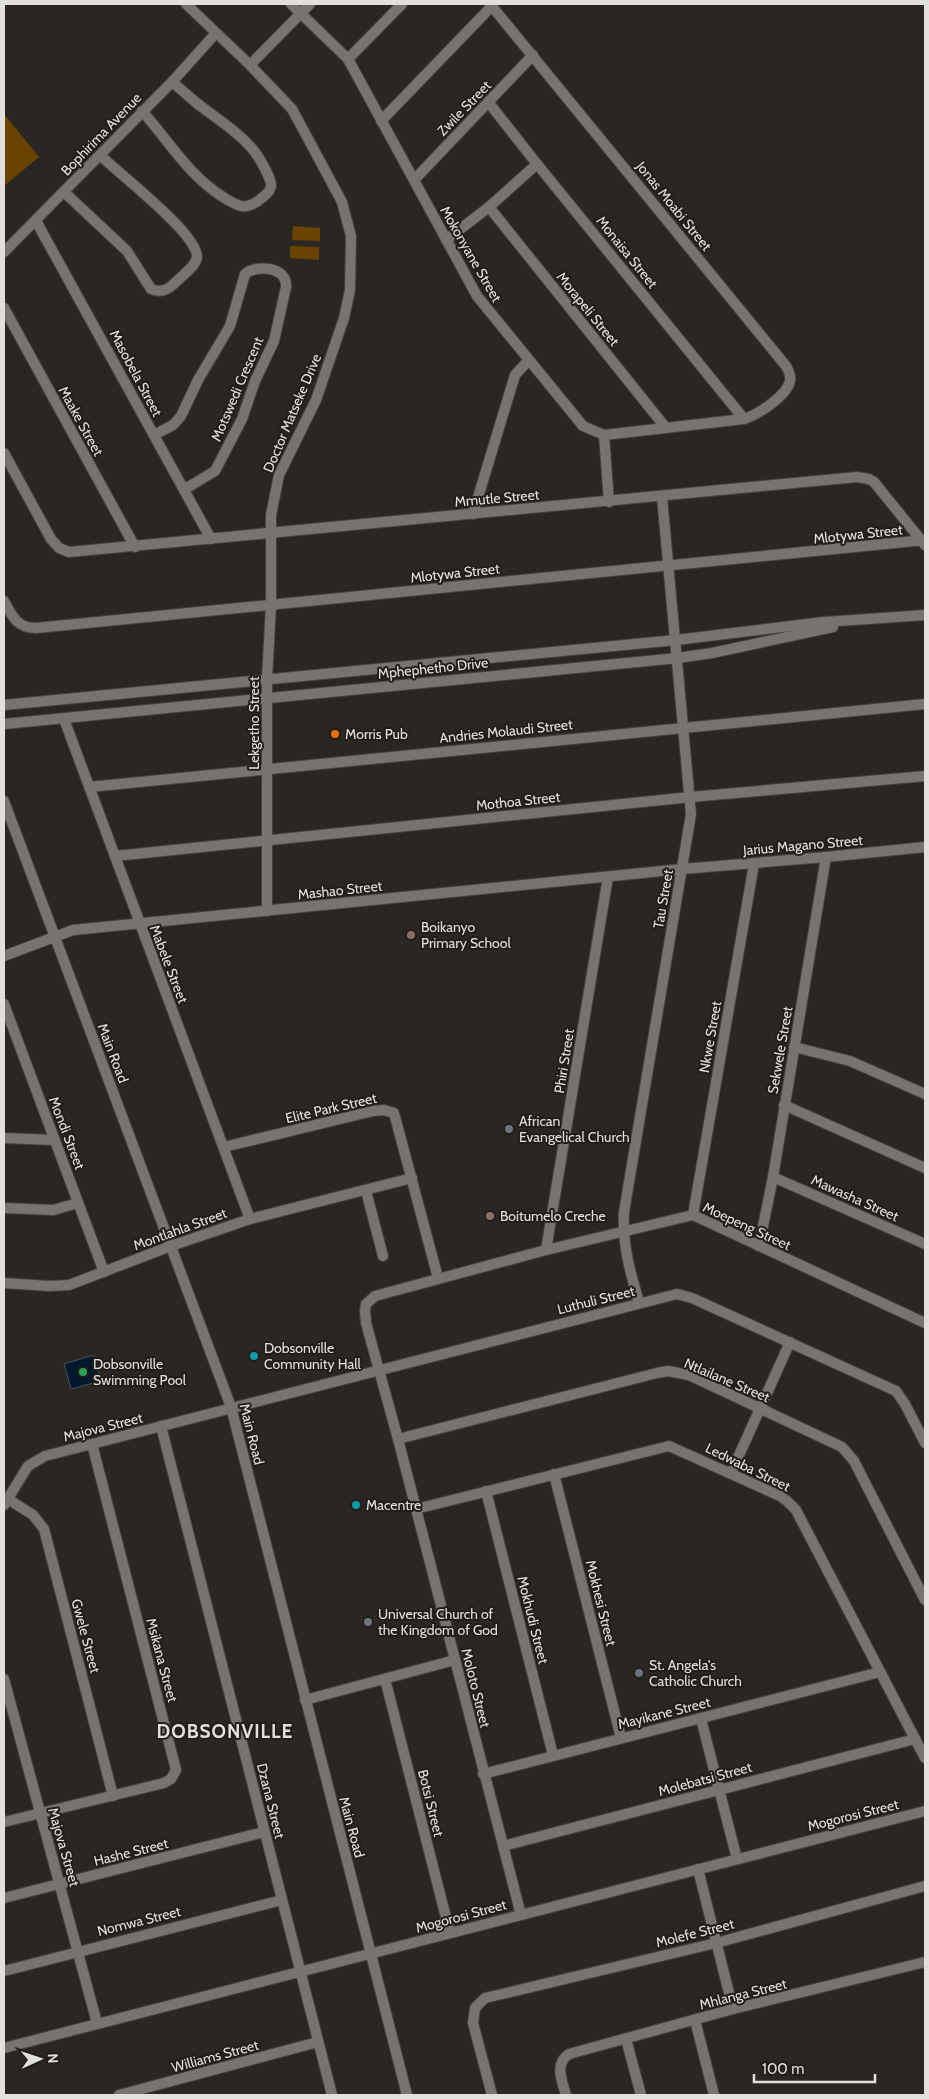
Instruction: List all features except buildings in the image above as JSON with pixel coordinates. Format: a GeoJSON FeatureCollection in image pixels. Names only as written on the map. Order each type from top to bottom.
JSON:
{"type":"FeatureCollection","features":[{"type":"Feature","properties":{"kind":"street","name":"Doctor Matseke Drive"},"geometry":{"type":"LineString","coordinates":[[186,4],[288,103],[297,116],[342,202],[351,236],[350,290],[344,318],[316,400],[279,475],[273,500],[270,534]]}},
{"type":"Feature","properties":{"kind":"street","name":"Mokonyane Street"},"geometry":{"type":"LineString","coordinates":[[291,4],[348,59],[481,302],[583,426],[604,435]]}},
{"type":"Feature","properties":{"kind":"street"},"geometry":{"type":"LineString","coordinates":[[250,65],[310,4]]}},
{"type":"Feature","properties":{"kind":"street"},"geometry":{"type":"LineString","coordinates":[[348,59],[402,4]]}},
{"type":"Feature","properties":{"kind":"street"},"geometry":{"type":"LineString","coordinates":[[381,121],[491,5]]}},
{"type":"Feature","properties":{"kind":"street","name":"Jonas Moabi Street"},"geometry":{"type":"LineString","coordinates":[[491,5],[786,366],[791,376],[787,388],[764,409],[744,419]]}},
{"type":"Feature","properties":{"kind":"street","name":"Bophirima Avenue"},"geometry":{"type":"LineString","coordinates":[[4,252],[172,82],[216,34]]}},
{"type":"Feature","properties":{"kind":"street","name":"Zwile Street"},"geometry":{"type":"LineString","coordinates":[[414,180],[533,55]]}},
{"type":"Feature","properties":{"kind":"street"},"geometry":{"type":"LineString","coordinates":[[142,111],[189,169],[204,184],[223,198],[233,204],[246,207],[256,203],[266,195],[270,189],[271,181],[254,151],[218,118],[172,82]]}},
{"type":"Feature","properties":{"kind":"street","name":"Monaisa Street"},"geometry":{"type":"LineString","coordinates":[[489,103],[744,419]]}},
{"type":"Feature","properties":{"kind":"street"},"geometry":{"type":"LineString","coordinates":[[64,192],[126,251],[151,290],[167,290],[192,266],[196,259],[196,251],[178,226],[100,155]]}},
{"type":"Feature","properties":{"kind":"street"},"geometry":{"type":"LineString","coordinates":[[446,240],[488,207],[537,164]]}},
{"type":"Feature","properties":{"kind":"street","name":"Morapeli Street"},"geometry":{"type":"LineString","coordinates":[[488,207],[666,428]]}},
{"type":"Feature","properties":{"kind":"street","name":"Masobela Street"},"geometry":{"type":"LineString","coordinates":[[36,221],[211,539]]}},
{"type":"Feature","properties":{"kind":"street","name":"Motswedi Crescent"},"geometry":{"type":"LineString","coordinates":[[154,435],[173,425],[181,416],[198,380],[230,326],[245,274],[250,270],[262,269],[282,273],[287,282],[274,341],[242,419],[215,471],[185,489]]}},
{"type":"Feature","properties":{"kind":"street","name":"Maake Street"},"geometry":{"type":"LineString","coordinates":[[4,308],[134,547]]}},
{"type":"Feature","properties":{"kind":"street"},"geometry":{"type":"LineString","coordinates":[[472,514],[515,375],[528,361]]}},
{"type":"Feature","properties":{"kind":"street"},"geometry":{"type":"LineString","coordinates":[[609,502],[604,435],[744,419]]}},
{"type":"Feature","properties":{"kind":"street","name":"Mmutle Street"},"geometry":{"type":"LineString","coordinates":[[4,453],[51,539],[59,548],[69,552],[849,478],[866,478],[874,482],[924,542]]}},
{"type":"Feature","properties":{"kind":"street","name":"Tau Street"},"geometry":{"type":"LineString","coordinates":[[639,1302],[630,1273],[622,1230],[692,814],[662,497]]}},
{"type":"Feature","properties":{"kind":"street","name":"Lekgetho Street"},"geometry":{"type":"LineString","coordinates":[[267,911],[267,679],[271,605],[270,534]]}},
{"type":"Feature","properties":{"kind":"street","name":"Mlotywa Street"},"geometry":{"type":"LineString","coordinates":[[4,601],[13,618],[20,625],[36,628],[924,542]]}},
{"type":"Feature","properties":{"kind":"street","name":"Mphephetho Drive"},"geometry":{"type":"LineString","coordinates":[[4,706],[676,640],[824,622],[925,615]]}},
{"type":"Feature","properties":{"kind":"street","name":"Mphephetho Drive"},"geometry":{"type":"LineString","coordinates":[[4,724],[678,658],[744,647],[861,620]]}},
{"type":"Feature","properties":{"kind":"street","name":"Andries Molaudi Street"},"geometry":{"type":"LineString","coordinates":[[89,787],[925,704]]}},
{"type":"Feature","properties":{"kind":"street","name":"Mabele Street"},"geometry":{"type":"LineString","coordinates":[[64,719],[250,1219]]}},
{"type":"Feature","properties":{"kind":"street","name":"Mothoa Street"},"geometry":{"type":"LineString","coordinates":[[115,856],[691,797],[925,776]]}},
{"type":"Feature","properties":{"kind":"street","name":"Main Road"},"geometry":{"type":"LineString","coordinates":[[4,801],[231,1407],[407,2095]]}},
{"type":"Feature","properties":{"kind":"street","name":"Jarius Magano Street"},"geometry":{"type":"LineString","coordinates":[[682,869],[754,864],[925,847]]}},
{"type":"Feature","properties":{"kind":"street","name":"Sekwele Street"},"geometry":{"type":"LineString","coordinates":[[759,1246],[773,1177],[826,857]]}},
{"type":"Feature","properties":{"kind":"street","name":"Nkwe Street"},"geometry":{"type":"LineString","coordinates":[[693,1215],[754,864]]}},
{"type":"Feature","properties":{"kind":"street","name":"Mashao Street"},"geometry":{"type":"LineString","coordinates":[[4,956],[73,930],[140,925],[682,869]]}},
{"type":"Feature","properties":{"kind":"street","name":"Phiri Street"},"geometry":{"type":"LineString","coordinates":[[546,1250],[608,877]]}},
{"type":"Feature","properties":{"kind":"street","name":"Mondi Street"},"geometry":{"type":"LineString","coordinates":[[4,1004],[104,1272]]}},
{"type":"Feature","properties":{"kind":"street"},"geometry":{"type":"LineString","coordinates":[[794,1047],[850,1061],[925,1094]]}},
{"type":"Feature","properties":{"kind":"street"},"geometry":{"type":"LineString","coordinates":[[784,1105],[925,1168]]}},
{"type":"Feature","properties":{"kind":"street","name":"Elite Park Street"},"geometry":{"type":"LineString","coordinates":[[224,1147],[384,1110],[394,1113],[438,1278]]}},
{"type":"Feature","properties":{"kind":"street"},"geometry":{"type":"LineString","coordinates":[[4,1138],[54,1140]]}},
{"type":"Feature","properties":{"kind":"street","name":"Mawasha Street"},"geometry":{"type":"LineString","coordinates":[[773,1177],[925,1244]]}},
{"type":"Feature","properties":{"kind":"street","name":"Montlahla Street"},"geometry":{"type":"LineString","coordinates":[[4,1283],[69,1284],[250,1219],[412,1178]]}},
{"type":"Feature","properties":{"kind":"street"},"geometry":{"type":"LineString","coordinates":[[366,1191],[384,1256]]}},
{"type":"Feature","properties":{"kind":"street"},"geometry":{"type":"LineString","coordinates":[[4,1208],[53,1210],[78,1203]]}},
{"type":"Feature","properties":{"kind":"street","name":"Moepeng Street"},"geometry":{"type":"LineString","coordinates":[[374,1296],[622,1230],[693,1215],[925,1322]]}},
{"type":"Feature","properties":{"kind":"street","name":"Luthuli Street"},"geometry":{"type":"LineString","coordinates":[[231,1407],[639,1302],[668,1295],[684,1295],[896,1391],[924,1438]]}},
{"type":"Feature","properties":{"kind":"street","name":"Moloto Street"},"geometry":{"type":"LineString","coordinates":[[374,1296],[369,1300],[365,1310],[379,1370],[521,1915]]}},
{"type":"Feature","properties":{"kind":"street"},"geometry":{"type":"LineString","coordinates":[[731,1474],[790,1342]]}},
{"type":"Feature","properties":{"kind":"street","name":"Ntlailane Street"},"geometry":{"type":"LineString","coordinates":[[398,1439],[668,1371],[689,1375],[835,1442],[847,1451],[854,1461],[925,1600]]}},
{"type":"Feature","properties":{"kind":"street","name":"Majova Street"},"geometry":{"type":"LineString","coordinates":[[6,1502],[21,1476],[38,1459],[231,1407]]}},
{"type":"Feature","properties":{"kind":"street","name":"Dzana Street"},"geometry":{"type":"LineString","coordinates":[[161,1426],[332,2095]]}},
{"type":"Feature","properties":{"kind":"street","name":"Msikana Street"},"geometry":{"type":"LineString","coordinates":[[4,1822],[164,1783],[171,1780],[176,1770],[92,1444]]}},
{"type":"Feature","properties":{"kind":"street","name":"Ledwaba Street"},"geometry":{"type":"LineString","coordinates":[[416,1509],[669,1446],[780,1496],[788,1501],[796,1510],[925,1758]]}},
{"type":"Feature","properties":{"kind":"street","name":"Mokhesi Street"},"geometry":{"type":"LineString","coordinates":[[554,1474],[621,1738]]}},
{"type":"Feature","properties":{"kind":"street","name":"Mokhudi Street"},"geometry":{"type":"LineString","coordinates":[[486,1491],[553,1755]]}},
{"type":"Feature","properties":{"kind":"street","name":"Gwele Street"},"geometry":{"type":"LineString","coordinates":[[6,1502],[33,1515],[44,1529],[113,1796]]}},
{"type":"Feature","properties":{"kind":"street"},"geometry":{"type":"LineString","coordinates":[[306,1700],[455,1660]]}},
{"type":"Feature","properties":{"kind":"street","name":"Mayikane Street"},"geometry":{"type":"LineString","coordinates":[[483,1774],[880,1672]]}},
{"type":"Feature","properties":{"kind":"street","name":"Majova Street"},"geometry":{"type":"LineString","coordinates":[[4,1678],[97,2023]]}},
{"type":"Feature","properties":{"kind":"street","name":"Botsi Street"},"geometry":{"type":"LineString","coordinates":[[385,1679],[450,1933]]}},
{"type":"Feature","properties":{"kind":"street"},"geometry":{"type":"LineString","coordinates":[[700,1719],[736,1860]]}},
{"type":"Feature","properties":{"kind":"street","name":"Molebatsi Street"},"geometry":{"type":"LineString","coordinates":[[503,1846],[915,1738]]}},
{"type":"Feature","properties":{"kind":"street","name":"Mogorosi Street"},"geometry":{"type":"LineString","coordinates":[[4,2048],[301,1970],[371,1954],[925,1811]]}},
{"type":"Feature","properties":{"kind":"street","name":"Hashe Street"},"geometry":{"type":"LineString","coordinates":[[4,1898],[264,1832]]}},
{"type":"Feature","properties":{"kind":"street"},"geometry":{"type":"LineString","coordinates":[[698,1869],[733,2009]]}},
{"type":"Feature","properties":{"kind":"street","name":"Molefe Street"},"geometry":{"type":"LineString","coordinates":[[492,2095],[473,2023],[475,2008],[485,1998],[716,1942],[925,1886]]}},
{"type":"Feature","properties":{"kind":"street","name":"Nomwa Street"},"geometry":{"type":"LineString","coordinates":[[4,1971],[282,1900]]}},
{"type":"Feature","properties":{"kind":"street","name":"Mhlanga Street"},"geometry":{"type":"LineString","coordinates":[[566,2095],[560,2068],[563,2058],[569,2054],[733,2009],[925,1962]]}},
{"type":"Feature","properties":{"kind":"street"},"geometry":{"type":"LineString","coordinates":[[695,2020],[714,2095]]}},
{"type":"Feature","properties":{"kind":"street"},"geometry":{"type":"LineString","coordinates":[[626,2039],[641,2095]]}},
{"type":"Feature","properties":{"kind":"street","name":"Williams Street"},"geometry":{"type":"LineString","coordinates":[[119,2095],[318,2042]]}},
{"type":"Feature","properties":{"kind":"shaded area"},"geometry":{"type":"Polygon","coordinates":[[[4,114],[39,157],[4,186],[4,114]]]}},
{"type":"Feature","properties":{"kind":"shaded area"},"geometry":{"type":"Polygon","coordinates":[[[293,226],[320,228],[320,241],[292,240],[293,226]]]}},
{"type":"Feature","properties":{"kind":"shaded area"},"geometry":{"type":"Polygon","coordinates":[[[290,246],[319,247],[319,260],[290,258],[290,246]]]}},
{"type":"Feature","properties":{"kind":"water","name":"Dobsonville Swimming Pool"},"geometry":{"type":"Polygon","coordinates":[[[94,1355],[101,1381],[71,1389],[64,1364],[94,1355]]]}},
{"type":"Feature","properties":{"kind":"place","name":"Morris Pub"},"geometry":{"type":"Point","coordinates":[335,734]}},
{"type":"Feature","properties":{"kind":"place","name":"Boikanyo Primary School"},"geometry":{"type":"Point","coordinates":[411,935]}},
{"type":"Feature","properties":{"kind":"place","name":"African Evangelical Church"},"geometry":{"type":"Point","coordinates":[509,1129]}},
{"type":"Feature","properties":{"kind":"place","name":"Boitumelo Creche"},"geometry":{"type":"Point","coordinates":[490,1216]}},
{"type":"Feature","properties":{"kind":"place","name":"Dobsonville Community Hall"},"geometry":{"type":"Point","coordinates":[254,1356]}},
{"type":"Feature","properties":{"kind":"place","name":"Dobsonville Swimming Pool"},"geometry":{"type":"Point","coordinates":[83,1372]}},
{"type":"Feature","properties":{"kind":"place","name":"Macentre"},"geometry":{"type":"Point","coordinates":[356,1505]}},
{"type":"Feature","properties":{"kind":"place","name":"Universal Church of the Kingdom of God"},"geometry":{"type":"Point","coordinates":[368,1622]}},
{"type":"Feature","properties":{"kind":"place","name":"St. Angela's Catholic Church"},"geometry":{"type":"Point","coordinates":[639,1673]}},
{"type":"Feature","properties":{"kind":"district","name":"DOBSONVILLE"},"geometry":{"type":"Point","coordinates":[225,1731]}}]}
